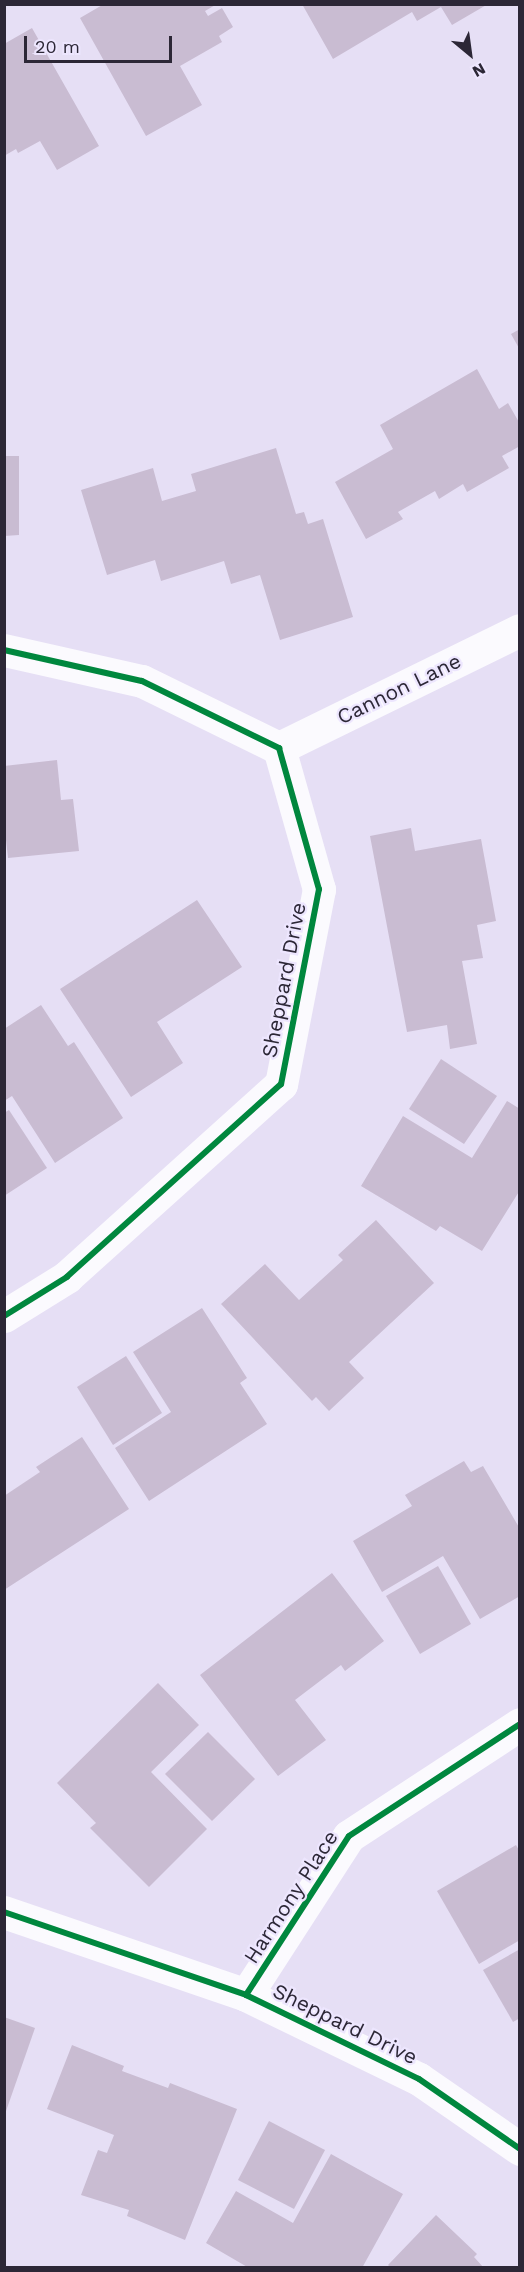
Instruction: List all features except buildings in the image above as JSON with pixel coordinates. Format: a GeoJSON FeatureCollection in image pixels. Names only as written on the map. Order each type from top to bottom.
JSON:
{"type":"FeatureCollection","features":[{"type":"Feature","properties":{"kind":"street","name":"Cannon Lane"},"geometry":{"type":"LineString","coordinates":[[279,748],[519,630]]}},
{"type":"Feature","properties":{"kind":"street"},"geometry":{"type":"LineString","coordinates":[[4,650],[142,681],[279,748]]}},
{"type":"Feature","properties":{"kind":"street","name":"Sheppard Drive"},"geometry":{"type":"LineString","coordinates":[[4,1316],[67,1276],[281,1084],[319,889],[279,748]]}},
{"type":"Feature","properties":{"kind":"street","name":"Harmony Place"},"geometry":{"type":"LineString","coordinates":[[246,1995],[349,1836],[519,1724]]}},
{"type":"Feature","properties":{"kind":"street","name":"Sheppard Drive"},"geometry":{"type":"LineString","coordinates":[[4,1912],[246,1995],[419,2079],[519,2149]]}},
{"type":"Feature","properties":{"kind":"cycle path"},"geometry":{"type":"LineString","coordinates":[[4,650],[142,681],[279,748],[319,889],[281,1084],[67,1277],[4,1316]]}},
{"type":"Feature","properties":{"kind":"cycle path"},"geometry":{"type":"LineString","coordinates":[[246,1995],[349,1836],[520,1724]]}},
{"type":"Feature","properties":{"kind":"cycle path"},"geometry":{"type":"LineString","coordinates":[[4,1912],[246,1995],[419,2079],[520,2149]]}}]}
